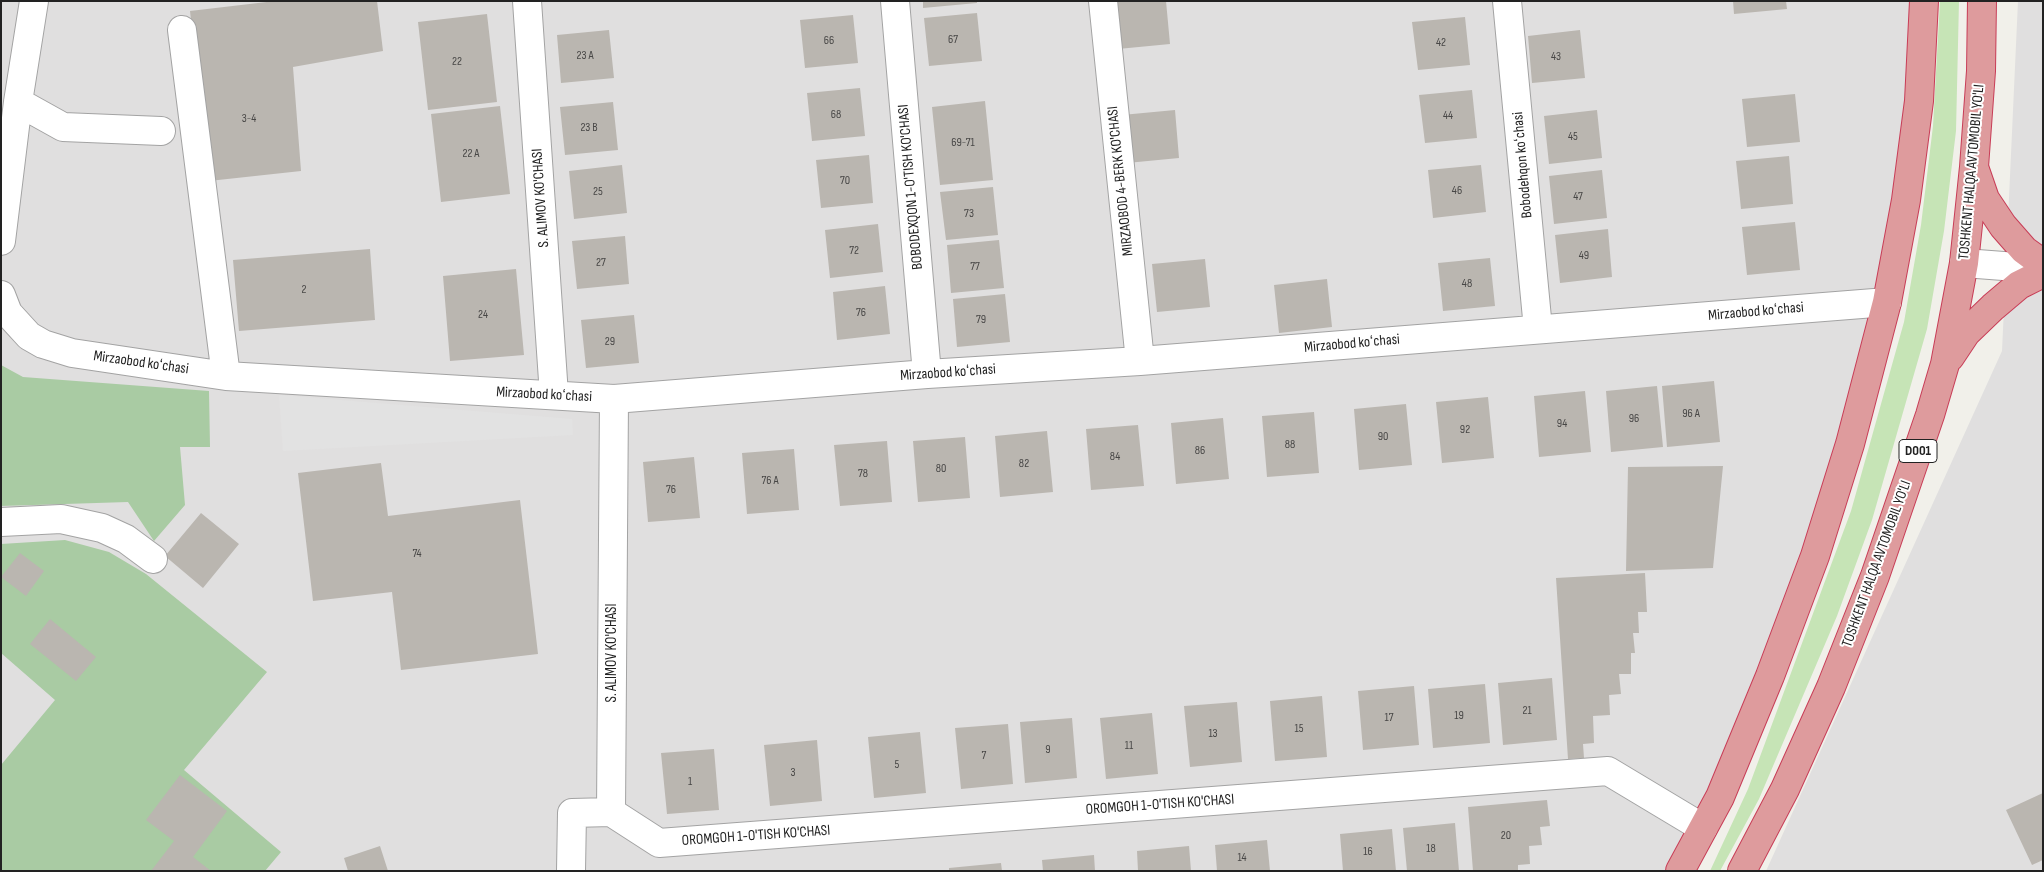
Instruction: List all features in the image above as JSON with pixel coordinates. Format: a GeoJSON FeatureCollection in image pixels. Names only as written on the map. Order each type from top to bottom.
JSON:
{"type":"FeatureCollection","features":[{"type":"Feature","properties":{"kind":"highway"},"geometry":{"type":"LineString","coordinates":[[1680,871],[1720,796],[1770,676],[1815,556],[1850,444],[1887,302],[1906,200],[1919,101],[1924,1]]}},
{"type":"Feature","properties":{"kind":"highway","name":"TOSHKENT HALQA AVTOMOBIL YO'LI"},"geometry":{"type":"LineString","coordinates":[[1742,871],[1785,789],[1835,678],[1875,576],[1930,415],[1944,364],[1964,263],[1981,71],[1982,1]]}},
{"type":"Feature","properties":{"kind":"highway"},"geometry":{"type":"LineString","coordinates":[[1974,167],[1985,199],[2003,226],[2024,250],[2043,264]]}},
{"type":"Feature","properties":{"kind":"highway"},"geometry":{"type":"LineString","coordinates":[[1944,364],[1966,333],[1993,307],[2019,285],[2043,271]]}},
{"type":"Feature","properties":{"kind":"street","name":"S. ALIMOV KO'CHASI"},"geometry":{"type":"LineString","coordinates":[[528,1],[554,395]]}},
{"type":"Feature","properties":{"kind":"street","name":"BOBODEXQON 1-O'TISH KO'CHASI"},"geometry":{"type":"LineString","coordinates":[[895,1],[927,374]]}},
{"type":"Feature","properties":{"kind":"street","name":"MIRZAOBOD 4-BERK KO'CHASI"},"geometry":{"type":"LineString","coordinates":[[1102,1],[1140,361]]}},
{"type":"Feature","properties":{"kind":"street","name":"Bobodehqon koʻchasi"},"geometry":{"type":"LineString","coordinates":[[1507,1],[1538,329]]}},
{"type":"Feature","properties":{"kind":"street"},"geometry":{"type":"LineString","coordinates":[[1,241],[32,2]]}},
{"type":"Feature","properties":{"kind":"street"},"geometry":{"type":"LineString","coordinates":[[182,30],[226,376]]}},
{"type":"Feature","properties":{"kind":"street"},"geometry":{"type":"LineString","coordinates":[[18,102],[62,127],[161,131]]}},
{"type":"Feature","properties":{"kind":"street"},"geometry":{"type":"LineString","coordinates":[[1964,263],[2043,271]]}},
{"type":"Feature","properties":{"kind":"street","name":"Mirzaobod koʻchasi"},"geometry":{"type":"LineString","coordinates":[[1,295],[8,313],[18,326],[43,344],[72,353],[226,376],[614,399],[927,374],[1140,361],[1887,302]]}},
{"type":"Feature","properties":{"kind":"street","name":"S. ALIMOV KO'CHASI"},"geometry":{"type":"LineString","coordinates":[[611,812],[614,399]]}},
{"type":"Feature","properties":{"kind":"street"},"geometry":{"type":"LineString","coordinates":[[1,522],[61,518],[102,528],[126,540],[153,559]]}},
{"type":"Feature","properties":{"kind":"street","name":"OROMGOH 1-O'TISH KO'CHASI"},"geometry":{"type":"LineString","coordinates":[[611,812],[659,843],[1608,771],[1703,828]]}},
{"type":"Feature","properties":{"kind":"street"},"geometry":{"type":"LineString","coordinates":[[571,871],[572,814],[611,812]]}},
{"type":"Feature","properties":{"kind":"shaded area"},"geometry":{"type":"Polygon","coordinates":[[[1,1],[1924,1],[1919,101],[1850,444],[1680,871],[1,871],[1,1]]]}},
{"type":"Feature","properties":{"kind":"shaded area"},"geometry":{"type":"Polygon","coordinates":[[[2018,1],[2043,1],[2043,871],[1766,871],[2002,351],[2018,1]]]}},
{"type":"Feature","properties":{"kind":"shaded area"},"geometry":{"type":"Polygon","coordinates":[[[279,395],[572,419],[573,435],[283,451],[279,395]]]}},
{"type":"Feature","properties":{"kind":"green space"},"geometry":{"type":"Polygon","coordinates":[[[1940,1],[1959,1],[1956,131],[1944,231],[1927,329],[1872,520],[1837,616],[1759,799],[1720,871],[1710,871],[1748,789],[1851,511],[1904,322],[1921,225],[1933,126],[1940,1]]]}},
{"type":"Feature","properties":{"kind":"green space"},"geometry":{"type":"Polygon","coordinates":[[[1,365],[23,377],[209,391],[210,447],[180,447],[185,505],[154,541],[128,502],[1,506],[1,365]]]}},
{"type":"Feature","properties":{"kind":"green space"},"geometry":{"type":"Polygon","coordinates":[[[65,540],[109,552],[146,574],[267,672],[184,770],[281,852],[265,871],[1,871],[1,765],[55,700],[1,653],[1,544],[65,540]]]}},
{"type":"Feature","properties":{"kind":"building"},"geometry":{"type":"Polygon","coordinates":[[[275,1],[377,1],[383,51],[293,67],[301,171],[209,181],[190,11],[275,1]]]}},
{"type":"Feature","properties":{"kind":"building"},"geometry":{"type":"Polygon","coordinates":[[[923,1],[977,1],[977,3],[923,8],[923,1]]]}},
{"type":"Feature","properties":{"kind":"building"},"geometry":{"type":"Polygon","coordinates":[[[1113,1],[1166,1],[1170,44],[1118,49],[1113,1]]]}},
{"type":"Feature","properties":{"kind":"building"},"geometry":{"type":"Polygon","coordinates":[[[1733,1],[1786,1],[1787,9],[1734,14],[1733,1]]]}},
{"type":"Feature","properties":{"kind":"building"},"geometry":{"type":"Polygon","coordinates":[[[977,13],[982,61],[929,66],[924,18],[977,13]]]}},
{"type":"Feature","properties":{"kind":"building"},"geometry":{"type":"Polygon","coordinates":[[[487,14],[497,102],[428,110],[418,22],[487,14]]]}},
{"type":"Feature","properties":{"kind":"building"},"geometry":{"type":"Polygon","coordinates":[[[853,15],[858,63],[805,68],[800,20],[853,15]]]}},
{"type":"Feature","properties":{"kind":"building"},"geometry":{"type":"Polygon","coordinates":[[[1465,17],[1470,65],[1418,70],[1412,22],[1465,17]]]}},
{"type":"Feature","properties":{"kind":"building"},"geometry":{"type":"Polygon","coordinates":[[[609,30],[614,78],[561,83],[557,35],[609,30]]]}},
{"type":"Feature","properties":{"kind":"building"},"geometry":{"type":"Polygon","coordinates":[[[1580,30],[1585,78],[1532,83],[1528,36],[1580,30]]]}},
{"type":"Feature","properties":{"kind":"building"},"geometry":{"type":"Polygon","coordinates":[[[860,88],[865,136],[812,141],[807,93],[860,88]]]}},
{"type":"Feature","properties":{"kind":"building"},"geometry":{"type":"Polygon","coordinates":[[[1472,90],[1477,138],[1425,143],[1419,95],[1472,90]]]}},
{"type":"Feature","properties":{"kind":"building"},"geometry":{"type":"Polygon","coordinates":[[[1795,94],[1800,142],[1747,147],[1742,99],[1795,94]]]}},
{"type":"Feature","properties":{"kind":"building"},"geometry":{"type":"Polygon","coordinates":[[[985,101],[993,180],[940,185],[932,107],[985,101]]]}},
{"type":"Feature","properties":{"kind":"building"},"geometry":{"type":"Polygon","coordinates":[[[613,102],[618,150],[565,155],[560,107],[613,102]]]}},
{"type":"Feature","properties":{"kind":"building"},"geometry":{"type":"Polygon","coordinates":[[[500,106],[510,194],[441,202],[431,114],[500,106]]]}},
{"type":"Feature","properties":{"kind":"building"},"geometry":{"type":"Polygon","coordinates":[[[1175,110],[1179,158],[1127,163],[1122,115],[1175,110]]]}},
{"type":"Feature","properties":{"kind":"building"},"geometry":{"type":"Polygon","coordinates":[[[1597,110],[1602,158],[1549,164],[1544,116],[1597,110]]]}},
{"type":"Feature","properties":{"kind":"building"},"geometry":{"type":"Polygon","coordinates":[[[869,155],[873,203],[821,208],[816,160],[869,155]]]}},
{"type":"Feature","properties":{"kind":"building"},"geometry":{"type":"Polygon","coordinates":[[[1789,156],[1793,204],[1741,209],[1736,161],[1789,156]]]}},
{"type":"Feature","properties":{"kind":"building"},"geometry":{"type":"Polygon","coordinates":[[[622,165],[627,213],[574,219],[569,171],[622,165]]]}},
{"type":"Feature","properties":{"kind":"building"},"geometry":{"type":"Polygon","coordinates":[[[1481,165],[1486,212],[1433,218],[1428,170],[1481,165]]]}},
{"type":"Feature","properties":{"kind":"building"},"geometry":{"type":"Polygon","coordinates":[[[1602,170],[1607,218],[1554,224],[1549,176],[1602,170]]]}},
{"type":"Feature","properties":{"kind":"building"},"geometry":{"type":"Polygon","coordinates":[[[993,187],[998,235],[946,240],[940,192],[993,187]]]}},
{"type":"Feature","properties":{"kind":"building"},"geometry":{"type":"Polygon","coordinates":[[[1795,222],[1800,270],[1747,275],[1742,227],[1795,222]]]}},
{"type":"Feature","properties":{"kind":"building"},"geometry":{"type":"Polygon","coordinates":[[[878,224],[883,272],[830,278],[825,230],[878,224]]]}},
{"type":"Feature","properties":{"kind":"building"},"geometry":{"type":"Polygon","coordinates":[[[1608,229],[1612,277],[1560,283],[1555,235],[1608,229]]]}},
{"type":"Feature","properties":{"kind":"building"},"geometry":{"type":"Polygon","coordinates":[[[625,236],[629,284],[577,289],[572,241],[625,236]]]}},
{"type":"Feature","properties":{"kind":"building"},"geometry":{"type":"Polygon","coordinates":[[[999,240],[1004,288],[951,293],[947,245],[999,240]]]}},
{"type":"Feature","properties":{"kind":"building"},"geometry":{"type":"Polygon","coordinates":[[[370,249],[375,320],[239,331],[233,260],[370,249]]]}},
{"type":"Feature","properties":{"kind":"building"},"geometry":{"type":"Polygon","coordinates":[[[1490,258],[1495,306],[1443,311],[1438,263],[1490,258]]]}},
{"type":"Feature","properties":{"kind":"building"},"geometry":{"type":"Polygon","coordinates":[[[1205,259],[1210,307],[1157,312],[1152,264],[1205,259]]]}},
{"type":"Feature","properties":{"kind":"building"},"geometry":{"type":"Polygon","coordinates":[[[516,269],[524,355],[450,361],[443,276],[516,269]]]}},
{"type":"Feature","properties":{"kind":"building"},"geometry":{"type":"Polygon","coordinates":[[[1327,279],[1332,327],[1279,333],[1274,285],[1327,279]]]}},
{"type":"Feature","properties":{"kind":"building"},"geometry":{"type":"Polygon","coordinates":[[[885,286],[890,334],[837,340],[833,292],[885,286]]]}},
{"type":"Feature","properties":{"kind":"building"},"geometry":{"type":"Polygon","coordinates":[[[1005,294],[1010,342],[957,347],[953,299],[1005,294]]]}},
{"type":"Feature","properties":{"kind":"building"},"geometry":{"type":"Polygon","coordinates":[[[634,315],[639,363],[586,368],[581,320],[634,315]]]}},
{"type":"Feature","properties":{"kind":"building"},"geometry":{"type":"Polygon","coordinates":[[[1714,381],[1720,442],[1667,447],[1662,386],[1714,381]]]}},
{"type":"Feature","properties":{"kind":"building"},"geometry":{"type":"Polygon","coordinates":[[[1657,386],[1663,447],[1611,452],[1606,391],[1657,386]]]}},
{"type":"Feature","properties":{"kind":"building"},"geometry":{"type":"Polygon","coordinates":[[[1585,391],[1591,452],[1539,457],[1534,396],[1585,391]]]}},
{"type":"Feature","properties":{"kind":"building"},"geometry":{"type":"Polygon","coordinates":[[[1488,397],[1494,458],[1442,463],[1436,402],[1488,397]]]}},
{"type":"Feature","properties":{"kind":"building"},"geometry":{"type":"Polygon","coordinates":[[[1406,404],[1412,465],[1359,470],[1354,409],[1406,404]]]}},
{"type":"Feature","properties":{"kind":"building"},"geometry":{"type":"Polygon","coordinates":[[[1314,412],[1319,473],[1267,477],[1262,416],[1314,412]]]}},
{"type":"Feature","properties":{"kind":"building"},"geometry":{"type":"Polygon","coordinates":[[[1223,418],[1229,479],[1176,484],[1171,423],[1223,418]]]}},
{"type":"Feature","properties":{"kind":"building"},"geometry":{"type":"Polygon","coordinates":[[[1138,425],[1144,486],[1091,490],[1086,429],[1138,425]]]}},
{"type":"Feature","properties":{"kind":"building"},"geometry":{"type":"Polygon","coordinates":[[[1047,431],[1053,492],[1000,497],[995,436],[1047,431]]]}},
{"type":"Feature","properties":{"kind":"building"},"geometry":{"type":"Polygon","coordinates":[[[965,437],[970,498],[918,502],[913,441],[965,437]]]}},
{"type":"Feature","properties":{"kind":"building"},"geometry":{"type":"Polygon","coordinates":[[[887,441],[892,502],[840,506],[834,445],[887,441]]]}},
{"type":"Feature","properties":{"kind":"building"},"geometry":{"type":"Polygon","coordinates":[[[794,449],[799,510],[747,514],[742,453],[794,449]]]}},
{"type":"Feature","properties":{"kind":"building"},"geometry":{"type":"Polygon","coordinates":[[[694,457],[700,518],[648,522],[643,462],[694,457]]]}},
{"type":"Feature","properties":{"kind":"building"},"geometry":{"type":"Polygon","coordinates":[[[381,463],[388,516],[520,500],[538,654],[401,670],[392,592],[313,601],[298,473],[381,463]]]}},
{"type":"Feature","properties":{"kind":"building"},"geometry":{"type":"Polygon","coordinates":[[[1723,466],[1713,568],[1626,571],[1628,467],[1723,466]]]}},
{"type":"Feature","properties":{"kind":"building"},"geometry":{"type":"Polygon","coordinates":[[[201,513],[239,544],[203,588],[165,556],[201,513]]]}},
{"type":"Feature","properties":{"kind":"building"},"geometry":{"type":"Polygon","coordinates":[[[20,553],[44,571],[26,596],[1,577],[20,553]]]}},
{"type":"Feature","properties":{"kind":"building"},"geometry":{"type":"Polygon","coordinates":[[[1645,573],[1647,612],[1638,612],[1639,633],[1633,633],[1635,653],[1631,653],[1631,674],[1619,674],[1621,694],[1609,695],[1610,715],[1593,716],[1594,743],[1583,744],[1584,758],[1568,759],[1556,578],[1645,573]]]}},
{"type":"Feature","properties":{"kind":"building"},"geometry":{"type":"Polygon","coordinates":[[[50,619],[96,657],[76,681],[30,644],[50,619]]]}},
{"type":"Feature","properties":{"kind":"building"},"geometry":{"type":"Polygon","coordinates":[[[1552,678],[1557,740],[1503,745],[1498,683],[1552,678]]]}},
{"type":"Feature","properties":{"kind":"building"},"geometry":{"type":"Polygon","coordinates":[[[1485,684],[1490,743],[1433,748],[1428,689],[1485,684]]]}},
{"type":"Feature","properties":{"kind":"building"},"geometry":{"type":"Polygon","coordinates":[[[1414,686],[1419,745],[1363,750],[1358,691],[1414,686]]]}},
{"type":"Feature","properties":{"kind":"building"},"geometry":{"type":"Polygon","coordinates":[[[1322,696],[1327,757],[1275,761],[1270,701],[1322,696]]]}},
{"type":"Feature","properties":{"kind":"building"},"geometry":{"type":"Polygon","coordinates":[[[1237,702],[1242,762],[1190,767],[1184,706],[1237,702]]]}},
{"type":"Feature","properties":{"kind":"building"},"geometry":{"type":"Polygon","coordinates":[[[1152,713],[1158,774],[1106,779],[1100,718],[1152,713]]]}},
{"type":"Feature","properties":{"kind":"building"},"geometry":{"type":"Polygon","coordinates":[[[1072,718],[1077,778],[1025,783],[1020,722],[1072,718]]]}},
{"type":"Feature","properties":{"kind":"building"},"geometry":{"type":"Polygon","coordinates":[[[1008,724],[1013,784],[961,789],[955,728],[1008,724]]]}},
{"type":"Feature","properties":{"kind":"building"},"geometry":{"type":"Polygon","coordinates":[[[920,732],[926,793],[874,798],[868,737],[920,732]]]}},
{"type":"Feature","properties":{"kind":"building"},"geometry":{"type":"Polygon","coordinates":[[[817,740],[822,801],[770,806],[764,745],[817,740]]]}},
{"type":"Feature","properties":{"kind":"building"},"geometry":{"type":"Polygon","coordinates":[[[714,749],[719,810],[667,814],[661,753],[714,749]]]}},
{"type":"Feature","properties":{"kind":"building"},"geometry":{"type":"Polygon","coordinates":[[[180,775],[227,811],[193,857],[211,871],[151,871],[174,841],[146,820],[180,775]]]}},
{"type":"Feature","properties":{"kind":"building"},"geometry":{"type":"Polygon","coordinates":[[[2043,793],[2043,860],[2032,865],[2006,810],[2043,793]]]}},
{"type":"Feature","properties":{"kind":"building"},"geometry":{"type":"Polygon","coordinates":[[[1547,800],[1550,826],[1540,827],[1542,845],[1529,846],[1530,864],[1518,865],[1518,871],[1473,871],[1468,807],[1547,800]]]}},
{"type":"Feature","properties":{"kind":"building"},"geometry":{"type":"Polygon","coordinates":[[[1455,823],[1459,871],[1407,871],[1403,828],[1455,823]]]}},
{"type":"Feature","properties":{"kind":"building"},"geometry":{"type":"Polygon","coordinates":[[[1392,829],[1396,871],[1343,871],[1340,834],[1392,829]]]}},
{"type":"Feature","properties":{"kind":"building"},"geometry":{"type":"Polygon","coordinates":[[[1267,840],[1270,871],[1217,871],[1215,845],[1267,840]]]}},
{"type":"Feature","properties":{"kind":"building"},"geometry":{"type":"Polygon","coordinates":[[[380,846],[388,871],[348,871],[344,858],[380,846]]]}},
{"type":"Feature","properties":{"kind":"building"},"geometry":{"type":"Polygon","coordinates":[[[1189,846],[1191,871],[1138,871],[1137,851],[1189,846]]]}},
{"type":"Feature","properties":{"kind":"building"},"geometry":{"type":"Polygon","coordinates":[[[1094,855],[1095,871],[1043,871],[1042,860],[1094,855]]]}},
{"type":"Feature","properties":{"kind":"building"},"geometry":{"type":"Polygon","coordinates":[[[1001,863],[1002,871],[949,871],[949,868],[1001,863]]]}}]}
